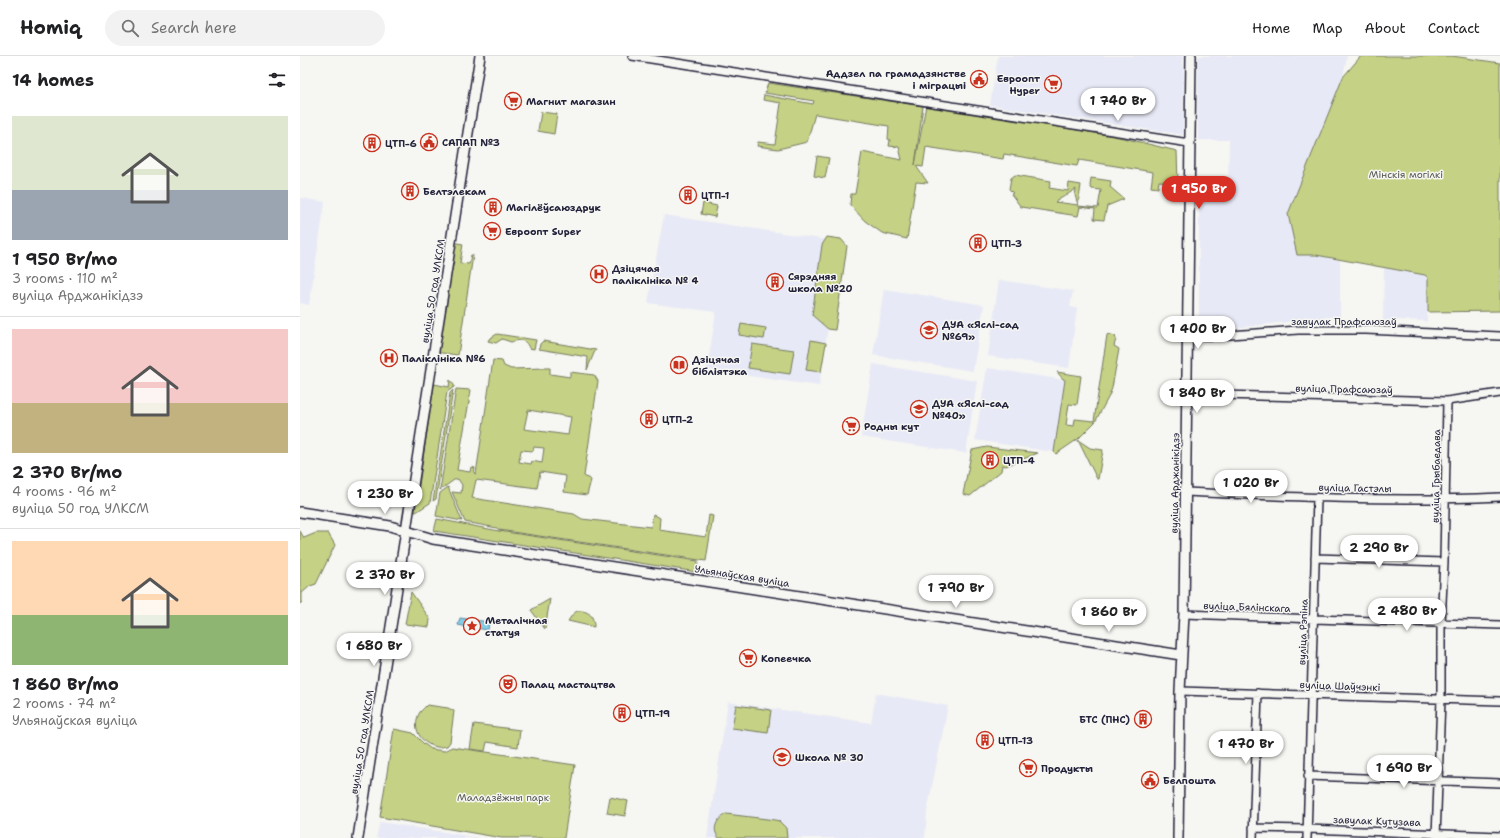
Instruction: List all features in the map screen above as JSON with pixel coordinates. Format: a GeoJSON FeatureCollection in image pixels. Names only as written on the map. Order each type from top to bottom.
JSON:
{"type":"FeatureCollection","features":[{"type":"Feature","properties":{"kind":"main road","name":"вуліца 50 год УЛКСМ"},"geometry":{"type":"LineString","coordinates":[[358,838],[480,56]]}},
{"type":"Feature","properties":{"kind":"main road","name":"вуліца Арджанікідзэ"},"geometry":{"type":"LineString","coordinates":[[1178,838],[1180,691],[1184,614],[1191,56]]}},
{"type":"Feature","properties":{"kind":"main road","name":"Ульянаўская вуліца"},"geometry":{"type":"LineString","coordinates":[[300,512],[390,526],[433,539],[1181,655]]}},
{"type":"Feature","properties":{"kind":"street"},"geometry":{"type":"LineString","coordinates":[[632,56],[1189,143]]}},
{"type":"Feature","properties":{"kind":"street","name":"завулак Прафсаюзаў"},"geometry":{"type":"LineString","coordinates":[[1188,336],[1217,336],[1298,330],[1366,330],[1500,336]]}},
{"type":"Feature","properties":{"kind":"street","name":"вуліца Прафсаюзаў"},"geometry":{"type":"LineString","coordinates":[[1187,394],[1447,401],[1500,393]]}},
{"type":"Feature","properties":{"kind":"street","name":"вуліца Грыбаедава"},"geometry":{"type":"LineString","coordinates":[[1436,836],[1441,699],[1441,623],[1444,562],[1447,401]]}},
{"type":"Feature","properties":{"kind":"street","name":"вуліца Гастэлы"},"geometry":{"type":"LineString","coordinates":[[1186,492],[1317,498],[1445,500],[1500,497]]}},
{"type":"Feature","properties":{"kind":"street","name":"вуліца Рэпіна"},"geometry":{"type":"LineString","coordinates":[[1307,838],[1317,498]]}},
{"type":"Feature","properties":{"kind":"street"},"geometry":{"type":"LineString","coordinates":[[1315,558],[1444,562]]}},
{"type":"Feature","properties":{"kind":"street","name":"вуліца Бялінскага"},"geometry":{"type":"LineString","coordinates":[[1184,614],[1314,620],[1500,624]]}},
{"type":"Feature","properties":{"kind":"street","name":"вуліца Шаўчэнкі"},"geometry":{"type":"LineString","coordinates":[[1180,691],[1500,701]]}},
{"type":"Feature","properties":{"kind":"street"},"geometry":{"type":"LineString","coordinates":[[1253,838],[1258,693]]}},
{"type":"Feature","properties":{"kind":"street"},"geometry":{"type":"LineString","coordinates":[[1308,776],[1500,783]]}},
{"type":"Feature","properties":{"kind":"street","name":"завулак Кутузава"},"geometry":{"type":"LineString","coordinates":[[1253,828],[1307,829],[1436,836],[1500,836]]}},
{"type":"Feature","properties":{"kind":"shaded area"},"geometry":{"type":"Polygon","coordinates":[[[998,56],[1183,56],[1183,135],[990,105],[998,56]]]}},
{"type":"Feature","properties":{"kind":"shaded area"},"geometry":{"type":"Polygon","coordinates":[[[1198,56],[1347,56],[1343,77],[1288,214],[1297,255],[1316,255],[1340,260],[1340,316],[1199,332],[1199,188],[1228,193],[1229,140],[1198,140],[1198,56]]]}},
{"type":"Feature","properties":{"kind":"shaded area"},"geometry":{"type":"Polygon","coordinates":[[[300,198],[325,202],[309,305],[300,303],[300,198]]]}},
{"type":"Feature","properties":{"kind":"shaded area"},"geometry":{"type":"Polygon","coordinates":[[[664,215],[841,242],[819,386],[707,370],[716,312],[648,303],[664,215]]]}},
{"type":"Feature","properties":{"kind":"shaded area"},"geometry":{"type":"Polygon","coordinates":[[[1384,267],[1425,275],[1428,278],[1427,321],[1397,320],[1396,322],[1383,322],[1384,267]]]}},
{"type":"Feature","properties":{"kind":"shaded area"},"geometry":{"type":"Polygon","coordinates":[[[999,280],[1073,291],[1070,307],[1077,308],[1069,368],[988,356],[999,280]]]}},
{"type":"Feature","properties":{"kind":"shaded area","name":"ДУА «Яслі-сад №69»"},"geometry":{"type":"Polygon","coordinates":[[[884,289],[984,305],[973,371],[873,355],[884,289]]]}},
{"type":"Feature","properties":{"kind":"shaded area","name":"ДУА «Яслі-сад №40»"},"geometry":{"type":"Polygon","coordinates":[[[873,364],[977,381],[966,453],[861,437],[873,364]]]}},
{"type":"Feature","properties":{"kind":"shaded area"},"geometry":{"type":"Polygon","coordinates":[[[987,368],[1065,380],[1054,452],[975,440],[987,368]]]}},
{"type":"Feature","properties":{"kind":"shaded area"},"geometry":{"type":"Polygon","coordinates":[[[876,693],[948,706],[927,812],[925,838],[707,838],[728,702],[871,723],[876,693]]]}},
{"type":"Feature","properties":{"kind":"shaded area"},"geometry":{"type":"Polygon","coordinates":[[[380,822],[481,838],[376,838],[380,822]]]}},
{"type":"Feature","properties":{"kind":"green space","name":"Мінскія могілкі"},"geometry":{"type":"Polygon","coordinates":[[[1361,56],[1452,56],[1500,63],[1500,311],[1428,312],[1428,278],[1425,275],[1316,255],[1297,255],[1288,214],[1343,77],[1361,56]]]}},
{"type":"Feature","properties":{"kind":"green space"},"geometry":{"type":"Polygon","coordinates":[[[768,83],[923,106],[915,165],[926,105],[1119,137],[1177,151],[1178,183],[1159,181],[1158,188],[1151,187],[1153,172],[1079,160],[1077,166],[1004,154],[1003,159],[926,147],[923,167],[916,166],[928,183],[916,182],[907,239],[882,233],[865,221],[850,205],[851,194],[855,194],[862,152],[902,160],[899,147],[889,146],[889,126],[815,114],[807,142],[778,149],[757,146],[758,142],[775,144],[781,103],[763,100],[764,95],[813,104],[814,101],[765,93],[768,83]]]}},
{"type":"Feature","properties":{"kind":"green space"},"geometry":{"type":"Polygon","coordinates":[[[541,112],[557,114],[554,134],[538,131],[541,112]]]}},
{"type":"Feature","properties":{"kind":"green space"},"geometry":{"type":"Polygon","coordinates":[[[817,156],[829,158],[825,178],[814,176],[817,156]]]}},
{"type":"Feature","properties":{"kind":"green space"},"geometry":{"type":"Polygon","coordinates":[[[1015,175],[1051,181],[1049,188],[1068,191],[1069,183],[1081,185],[1078,206],[1098,208],[1101,190],[1092,189],[1090,186],[1091,178],[1111,181],[1110,187],[1124,199],[1107,206],[1104,220],[1094,219],[1095,209],[1080,207],[1078,216],[1021,207],[1009,189],[1011,178],[1015,175]],[[1076,189],[1055,202],[1078,205],[1075,195],[1076,189]]]}},
{"type":"Feature","properties":{"kind":"green space"},"geometry":{"type":"Polygon","coordinates":[[[703,203],[717,206],[715,217],[701,214],[703,203]]]}},
{"type":"Feature","properties":{"kind":"green space"},"geometry":{"type":"Polygon","coordinates":[[[827,237],[841,239],[847,246],[835,330],[828,329],[812,315],[822,245],[827,237]]]}},
{"type":"Feature","properties":{"kind":"green space"},"geometry":{"type":"Polygon","coordinates":[[[451,242],[463,244],[460,263],[469,264],[471,255],[473,255],[458,355],[434,352],[446,278],[451,275],[454,261],[449,256],[451,242]]]}},
{"type":"Feature","properties":{"kind":"green space"},"geometry":{"type":"Polygon","coordinates":[[[741,324],[766,328],[764,339],[739,335],[741,324]]]}},
{"type":"Feature","properties":{"kind":"green space"},"geometry":{"type":"Polygon","coordinates":[[[497,334],[536,340],[534,349],[529,348],[522,340],[511,342],[502,339],[496,343],[488,341],[497,334]]]}},
{"type":"Feature","properties":{"kind":"green space"},"geometry":{"type":"Polygon","coordinates":[[[1108,334],[1115,336],[1116,339],[1114,346],[1119,349],[1112,388],[1109,396],[1095,422],[1078,439],[1056,454],[1054,452],[1065,380],[1057,372],[1081,376],[1077,405],[1069,404],[1066,425],[1074,426],[1075,419],[1094,421],[1108,334]]]}},
{"type":"Feature","properties":{"kind":"green space"},"geometry":{"type":"Polygon","coordinates":[[[811,340],[826,343],[821,372],[806,370],[811,340]]]}},
{"type":"Feature","properties":{"kind":"green space"},"geometry":{"type":"Polygon","coordinates":[[[543,341],[596,350],[587,370],[588,357],[539,349],[540,344],[543,341]]]}},
{"type":"Feature","properties":{"kind":"green space"},"geometry":{"type":"Polygon","coordinates":[[[752,344],[794,350],[790,374],[748,368],[752,344]]]}},
{"type":"Feature","properties":{"kind":"green space"},"geometry":{"type":"Polygon","coordinates":[[[493,360],[502,361],[504,366],[511,369],[550,368],[550,374],[570,377],[570,372],[594,375],[598,381],[584,476],[591,480],[587,495],[564,492],[566,476],[540,472],[537,488],[476,480],[472,498],[574,514],[582,519],[651,527],[653,514],[660,518],[659,530],[706,537],[709,515],[713,516],[706,561],[499,530],[497,528],[465,522],[452,492],[461,493],[462,485],[458,479],[454,480],[440,490],[456,389],[471,390],[457,470],[470,472],[471,467],[475,468],[474,473],[476,474],[493,360]],[[528,410],[524,429],[568,435],[571,417],[528,410]],[[534,447],[533,451],[521,450],[519,462],[531,464],[532,461],[542,463],[544,448],[534,447]]]}},
{"type":"Feature","properties":{"kind":"green space"},"geometry":{"type":"Polygon","coordinates":[[[450,380],[454,387],[447,392],[430,503],[415,512],[434,384],[449,387],[450,380]]]}},
{"type":"Feature","properties":{"kind":"green space"},"geometry":{"type":"Polygon","coordinates":[[[453,390],[436,499],[433,501],[450,393],[453,390]]]}},
{"type":"Feature","properties":{"kind":"green space"},"geometry":{"type":"Polygon","coordinates":[[[1078,440],[1090,448],[1103,450],[1098,479],[1097,479],[1078,440]]]}},
{"type":"Feature","properties":{"kind":"green space"},"geometry":{"type":"Polygon","coordinates":[[[987,447],[1038,453],[1006,466],[1002,465],[1001,471],[970,496],[963,494],[972,450],[987,447]]]}},
{"type":"Feature","properties":{"kind":"green space"},"geometry":{"type":"Polygon","coordinates":[[[448,487],[462,521],[436,516],[440,493],[448,487]]]}},
{"type":"Feature","properties":{"kind":"green space"},"geometry":{"type":"Polygon","coordinates":[[[437,519],[499,531],[698,561],[697,572],[434,531],[437,519]]]}},
{"type":"Feature","properties":{"kind":"green space"},"geometry":{"type":"Polygon","coordinates":[[[300,531],[304,538],[316,533],[328,533],[335,545],[316,584],[310,586],[302,593],[302,602],[300,604],[300,531]]]}},
{"type":"Feature","properties":{"kind":"green space"},"geometry":{"type":"Polygon","coordinates":[[[411,592],[430,619],[429,627],[405,624],[411,592]]]}},
{"type":"Feature","properties":{"kind":"green space"},"geometry":{"type":"Polygon","coordinates":[[[550,599],[545,629],[531,610],[550,599]]]}},
{"type":"Feature","properties":{"kind":"green space"},"geometry":{"type":"Polygon","coordinates":[[[577,611],[590,614],[594,627],[568,621],[577,611]]]}},
{"type":"Feature","properties":{"kind":"green space"},"geometry":{"type":"Polygon","coordinates":[[[427,705],[448,708],[454,711],[450,742],[447,746],[438,747],[431,745],[422,739],[419,734],[416,723],[417,718],[420,712],[427,705]]]}},
{"type":"Feature","properties":{"kind":"green space"},"geometry":{"type":"Polygon","coordinates":[[[736,705],[771,710],[768,733],[732,728],[736,705]]]}},
{"type":"Feature","properties":{"kind":"green space"},"geometry":{"type":"Polygon","coordinates":[[[474,724],[520,730],[518,747],[487,742],[485,751],[470,749],[474,724]]]}},
{"type":"Feature","properties":{"kind":"green space","name":"Маладзёжны парк"},"geometry":{"type":"Polygon","coordinates":[[[394,729],[413,733],[431,749],[444,751],[452,747],[575,765],[564,838],[502,838],[380,817],[394,729]]]}},
{"type":"Feature","properties":{"kind":"green space"},"geometry":{"type":"Polygon","coordinates":[[[610,797],[628,801],[625,816],[607,813],[610,797]]]}},
{"type":"Feature","properties":{"kind":"green space"},"geometry":{"type":"Polygon","coordinates":[[[726,814],[779,821],[786,828],[787,838],[719,838],[715,831],[716,824],[726,814]]]}},
{"type":"Feature","properties":{"kind":"water"},"geometry":{"type":"Polygon","coordinates":[[[460,618],[489,622],[488,630],[475,628],[476,625],[469,624],[468,627],[458,625],[460,618]]]}},
{"type":"Feature","properties":{"kind":"place","name":"Аддзел па грамадзянстве і міграцыі"},"geometry":{"type":"Point","coordinates":[979,79]}},
{"type":"Feature","properties":{"kind":"place","name":"Евроопт Hyper"},"geometry":{"type":"Point","coordinates":[1053,84]}},
{"type":"Feature","properties":{"kind":"place","name":"Магнит магазин"},"geometry":{"type":"Point","coordinates":[513,101]}},
{"type":"Feature","properties":{"kind":"place","name":"САПАП №3"},"geometry":{"type":"Point","coordinates":[429,142]}},
{"type":"Feature","properties":{"kind":"place","name":"ЦТП-6"},"geometry":{"type":"Point","coordinates":[372,143]}},
{"type":"Feature","properties":{"kind":"place","name":"Белтэлекам"},"geometry":{"type":"Point","coordinates":[410,191]}},
{"type":"Feature","properties":{"kind":"place","name":"ЦТП-1"},"geometry":{"type":"Point","coordinates":[688,195]}},
{"type":"Feature","properties":{"kind":"place","name":"Магілёўсаюздрук"},"geometry":{"type":"Point","coordinates":[493,207]}},
{"type":"Feature","properties":{"kind":"place","name":"Евроопт Super"},"geometry":{"type":"Point","coordinates":[492,231]}},
{"type":"Feature","properties":{"kind":"place","name":"ЦТП-3"},"geometry":{"type":"Point","coordinates":[978,243]}},
{"type":"Feature","properties":{"kind":"place","name":"Дзіцячая паліклініка № 4"},"geometry":{"type":"Point","coordinates":[599,274]}},
{"type":"Feature","properties":{"kind":"place","name":"Сярэдняя школа №20"},"geometry":{"type":"Point","coordinates":[775,282]}},
{"type":"Feature","properties":{"kind":"place","name":"ДУА «Яслі-сад №69»"},"geometry":{"type":"Point","coordinates":[929,330]}},
{"type":"Feature","properties":{"kind":"place","name":"Паліклініка №6"},"geometry":{"type":"Point","coordinates":[389,358]}},
{"type":"Feature","properties":{"kind":"place","name":"Дзіцячая бібліятэка"},"geometry":{"type":"Point","coordinates":[679,365]}},
{"type":"Feature","properties":{"kind":"place","name":"ДУА «Яслі-сад №40»"},"geometry":{"type":"Point","coordinates":[919,409]}},
{"type":"Feature","properties":{"kind":"place","name":"ЦТП-2"},"geometry":{"type":"Point","coordinates":[649,419]}},
{"type":"Feature","properties":{"kind":"place","name":"Родны кут"},"geometry":{"type":"Point","coordinates":[851,426]}},
{"type":"Feature","properties":{"kind":"place","name":"ЦТП-4"},"geometry":{"type":"Point","coordinates":[990,460]}},
{"type":"Feature","properties":{"kind":"place","name":"Металічная статуя"},"geometry":{"type":"Point","coordinates":[472,626]}},
{"type":"Feature","properties":{"kind":"place","name":"Копеечка"},"geometry":{"type":"Point","coordinates":[748,658]}},
{"type":"Feature","properties":{"kind":"place","name":"Палац мастацтва"},"geometry":{"type":"Point","coordinates":[508,684]}},
{"type":"Feature","properties":{"kind":"place","name":"ЦТП-19"},"geometry":{"type":"Point","coordinates":[622,713]}},
{"type":"Feature","properties":{"kind":"place","name":"БТС (ПНС)"},"geometry":{"type":"Point","coordinates":[1143,719]}},
{"type":"Feature","properties":{"kind":"place","name":"ЦТП-13"},"geometry":{"type":"Point","coordinates":[985,740]}},
{"type":"Feature","properties":{"kind":"place","name":"Школа № 30"},"geometry":{"type":"Point","coordinates":[782,757]}},
{"type":"Feature","properties":{"kind":"place","name":"Продукты"},"geometry":{"type":"Point","coordinates":[1028,768]}},
{"type":"Feature","properties":{"kind":"place","name":"Белпошта"},"geometry":{"type":"Point","coordinates":[1150,780]}}]}
